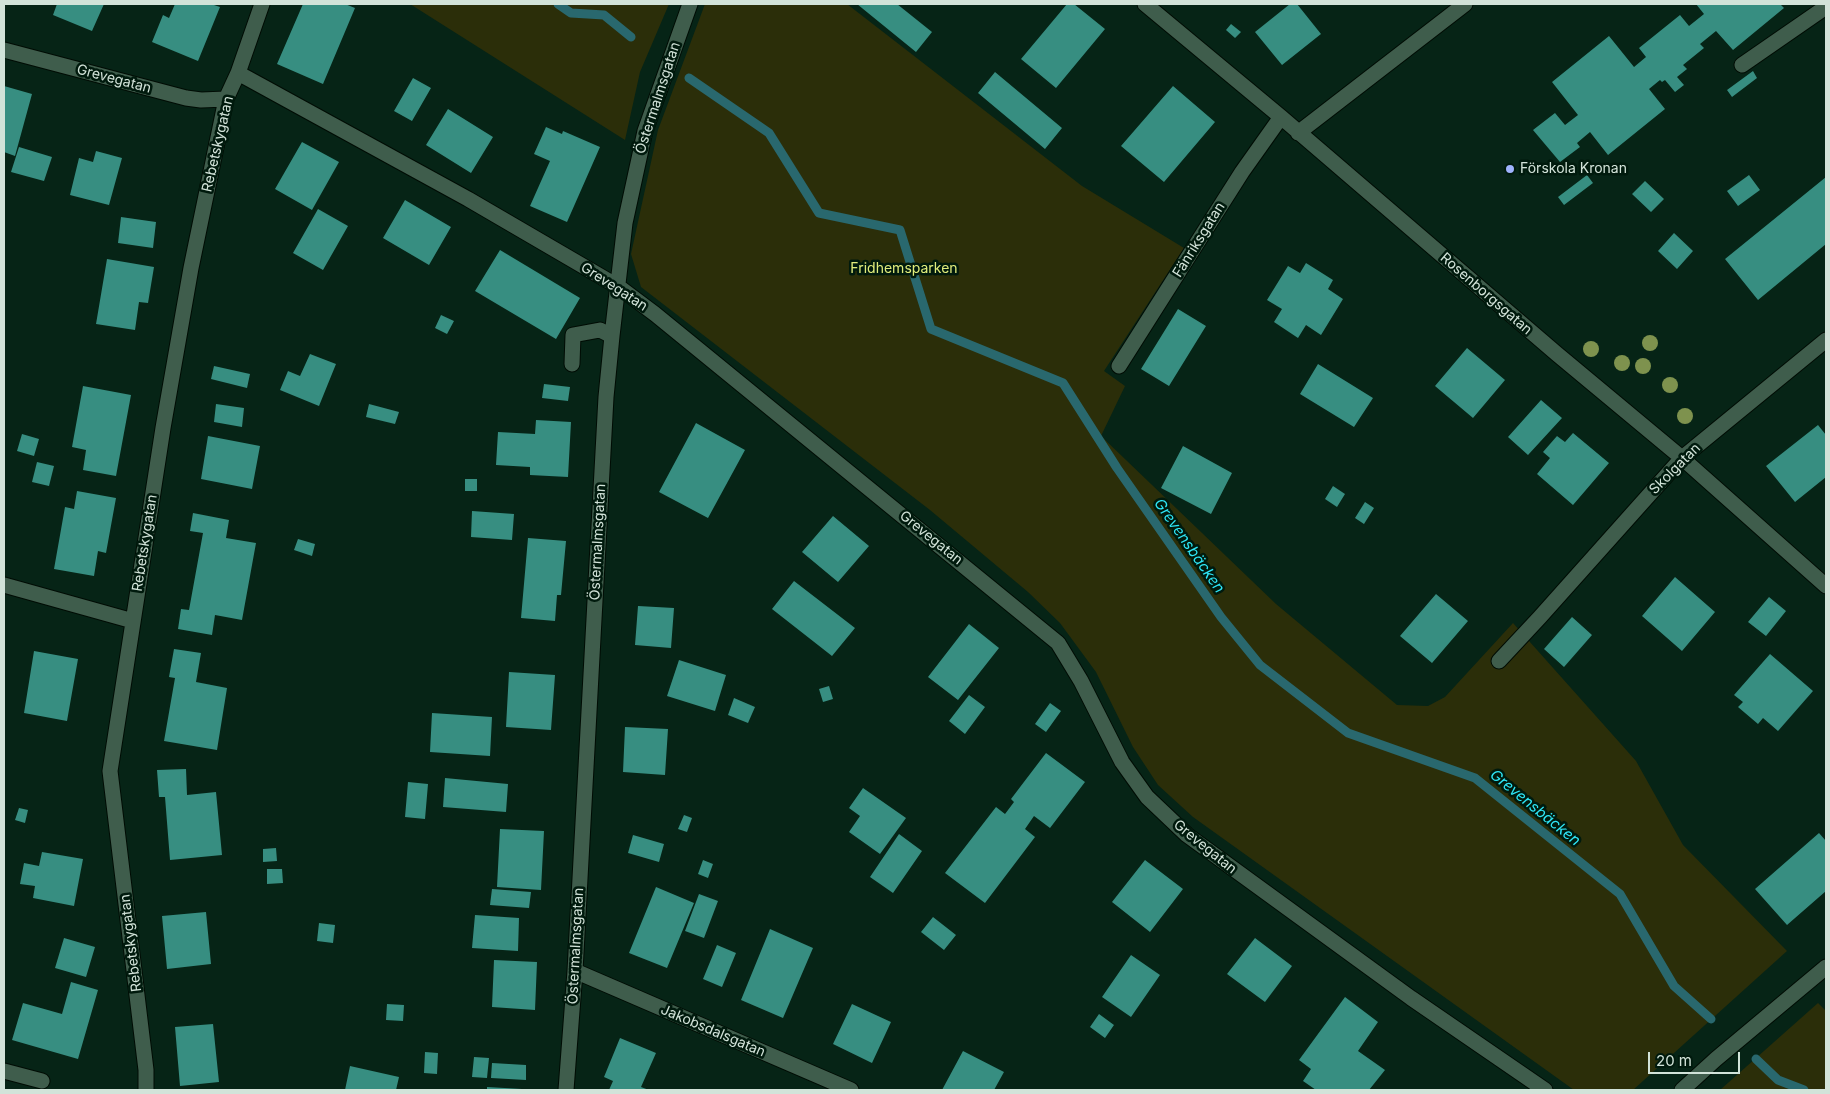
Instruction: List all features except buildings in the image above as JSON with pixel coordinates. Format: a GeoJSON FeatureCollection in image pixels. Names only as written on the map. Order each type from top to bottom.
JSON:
{"type":"FeatureCollection","features":[{"type":"Feature","properties":{"kind":"street","name":"Rebetskygatan"},"geometry":{"type":"LineString","coordinates":[[146,1090],[146,1070],[110,771],[161,438],[191,268],[226,99],[238,73],[262,4]]}},
{"type":"Feature","properties":{"kind":"street","name":"Östermalmsgatan"},"geometry":{"type":"LineString","coordinates":[[566,1090],[575,971],[606,397],[612,336],[625,223],[645,131],[690,4]]}},
{"type":"Feature","properties":{"kind":"street","name":"Rosenborgsgatan"},"geometry":{"type":"LineString","coordinates":[[1145,4],[1281,117],[1557,354],[1682,458],[1826,586]]}},
{"type":"Feature","properties":{"kind":"street"},"geometry":{"type":"LineString","coordinates":[[1298,133],[1465,4]]}},
{"type":"Feature","properties":{"kind":"street"},"geometry":{"type":"LineString","coordinates":[[1742,65],[1826,8]]}},
{"type":"Feature","properties":{"kind":"street","name":"Grevegatan"},"geometry":{"type":"LineString","coordinates":[[4,50],[186,98],[201,100],[226,99]]}},
{"type":"Feature","properties":{"kind":"street","name":"Grevegatan"},"geometry":{"type":"LineString","coordinates":[[238,73],[468,199],[619,287],[655,314],[1058,643],[1081,681],[1122,762],[1147,797],[1187,835],[1411,998],[1545,1090]]}},
{"type":"Feature","properties":{"kind":"street","name":"Fänriksgatan"},"geometry":{"type":"LineString","coordinates":[[1120,366],[1242,172],[1281,117]]}},
{"type":"Feature","properties":{"kind":"street"},"geometry":{"type":"LineString","coordinates":[[572,364],[573,335],[600,330],[612,336]]}},
{"type":"Feature","properties":{"kind":"street","name":"Skolgatan"},"geometry":{"type":"LineString","coordinates":[[1499,661],[1682,458],[1826,340]]}},
{"type":"Feature","properties":{"kind":"street"},"geometry":{"type":"LineString","coordinates":[[4,585],[133,621]]}},
{"type":"Feature","properties":{"kind":"street"},"geometry":{"type":"LineString","coordinates":[[1682,1090],[1826,967]]}},
{"type":"Feature","properties":{"kind":"street","name":"Jakobsdalsgatan"},"geometry":{"type":"LineString","coordinates":[[575,971],[851,1090]]}},
{"type":"Feature","properties":{"kind":"street"},"geometry":{"type":"LineString","coordinates":[[4,1071],[42,1081]]}},
{"type":"Feature","properties":{"kind":"green space"},"geometry":{"type":"Polygon","coordinates":[[[410,4],[669,4],[640,72],[625,140],[410,4]]]}},
{"type":"Feature","properties":{"kind":"green space","name":"Fridhemsparken"},"geometry":{"type":"Polygon","coordinates":[[[705,4],[847,4],[1082,186],[1184,248],[1104,371],[1125,386],[1101,436],[1276,604],[1397,705],[1428,706],[1445,697],[1513,623],[1636,761],[1683,845],[1787,951],[1633,1090],[1574,1090],[1193,817],[1158,785],[1133,747],[1096,672],[1060,623],[1028,592],[930,510],[641,287],[631,254],[658,130],[705,4]]]}},
{"type":"Feature","properties":{"kind":"green space"},"geometry":{"type":"Polygon","coordinates":[[[1818,1003],[1826,1011],[1826,1090],[1720,1090],[1818,1003]]]}},
{"type":"Feature","properties":{"kind":"waterway","name":"Grevensbäcken"},"geometry":{"type":"LineString","coordinates":[[558,4],[571,13],[604,15],[631,37]]}},
{"type":"Feature","properties":{"kind":"waterway","name":"Grevensbäcken"},"geometry":{"type":"LineString","coordinates":[[689,78],[769,133],[819,213],[900,230],[931,329],[1063,383],[1117,468],[1221,617],[1260,665],[1348,733],[1475,778],[1620,894],[1674,986],[1711,1019]]}},
{"type":"Feature","properties":{"kind":"waterway","name":"Grevensbäcken"},"geometry":{"type":"LineString","coordinates":[[1756,1059],[1778,1080],[1804,1090]]}},
{"type":"Feature","properties":{"kind":"place","name":"Förskola Kronan"},"geometry":{"type":"Point","coordinates":[1510,169]}}]}
